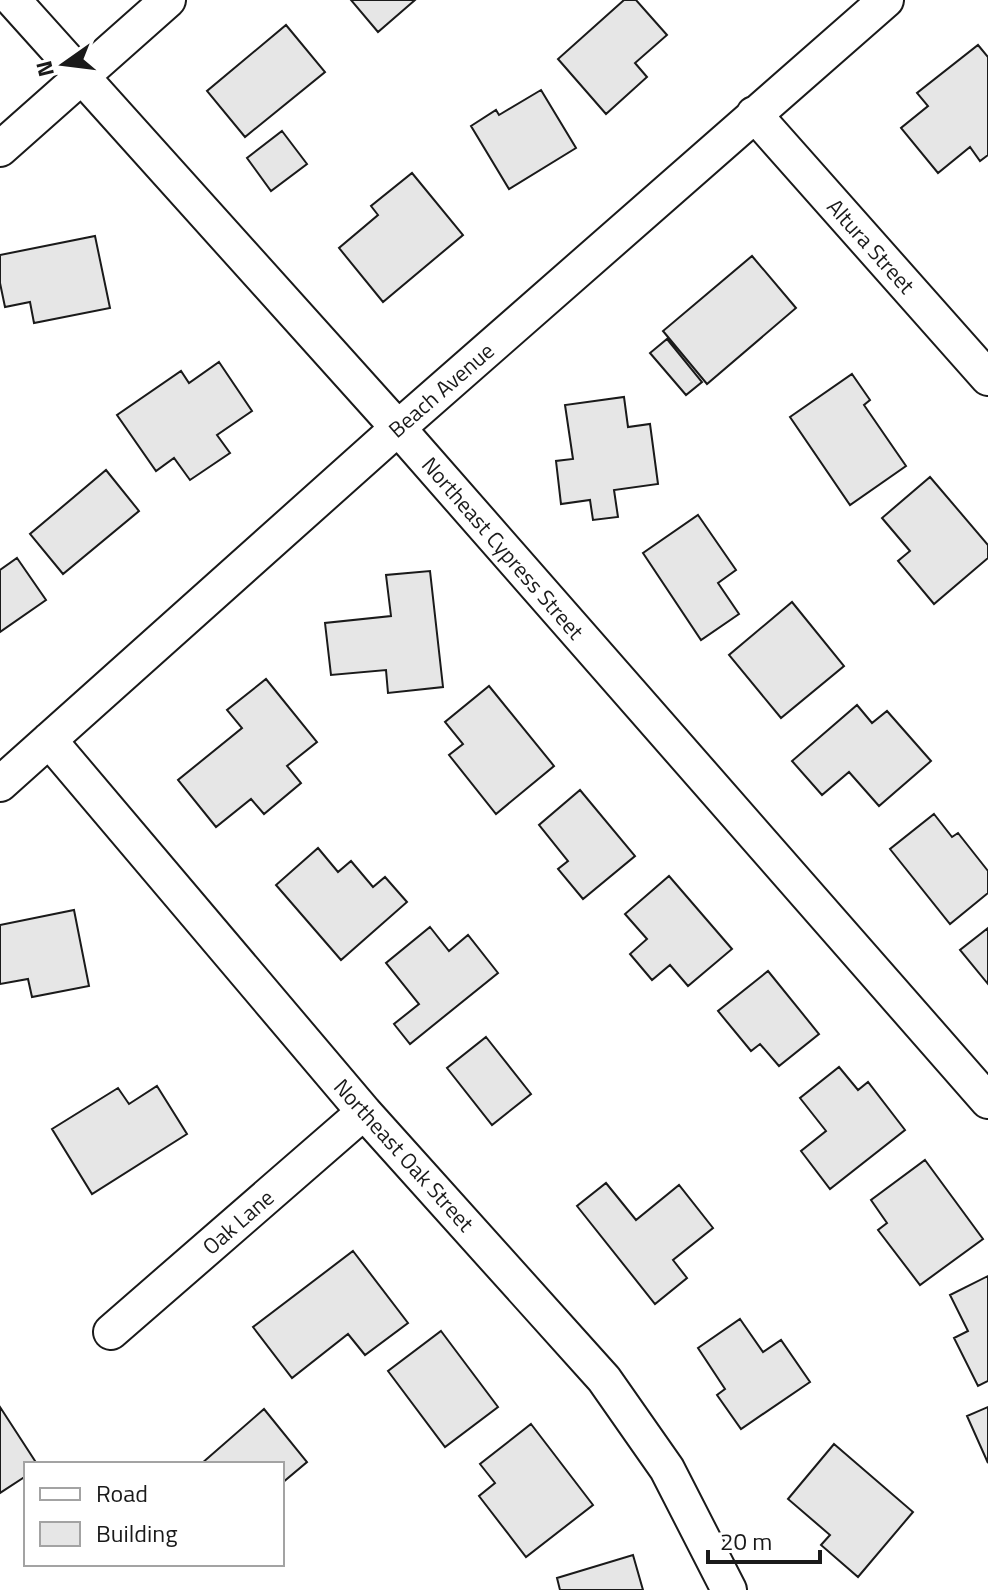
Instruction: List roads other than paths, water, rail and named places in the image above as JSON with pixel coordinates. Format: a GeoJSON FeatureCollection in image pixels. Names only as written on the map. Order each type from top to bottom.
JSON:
{"type":"FeatureCollection","features":[{"type":"Feature","properties":{"kind":"street","name":"Northeast Cypress Street"},"geometry":{"type":"LineString","coordinates":[[13,0],[398,428],[988,1101]]}},
{"type":"Feature","properties":{"kind":"street"},"geometry":{"type":"LineString","coordinates":[[0,149],[168,0]]}},
{"type":"Feature","properties":{"kind":"street","name":"Beach Avenue"},"geometry":{"type":"LineString","coordinates":[[0,784],[398,428],[886,0]]}},
{"type":"Feature","properties":{"kind":"street","name":"Altura Street"},"geometry":{"type":"LineString","coordinates":[[754,114],[988,378]]}},
{"type":"Feature","properties":{"kind":"street","name":"Northeast Oak Street"},"geometry":{"type":"LineString","coordinates":[[49,740],[364,1112],[604,1379],[667,1469],[729,1590]]}},
{"type":"Feature","properties":{"kind":"street","name":"Oak Lane"},"geometry":{"type":"LineString","coordinates":[[111,1332],[364,1112]]}}]}
